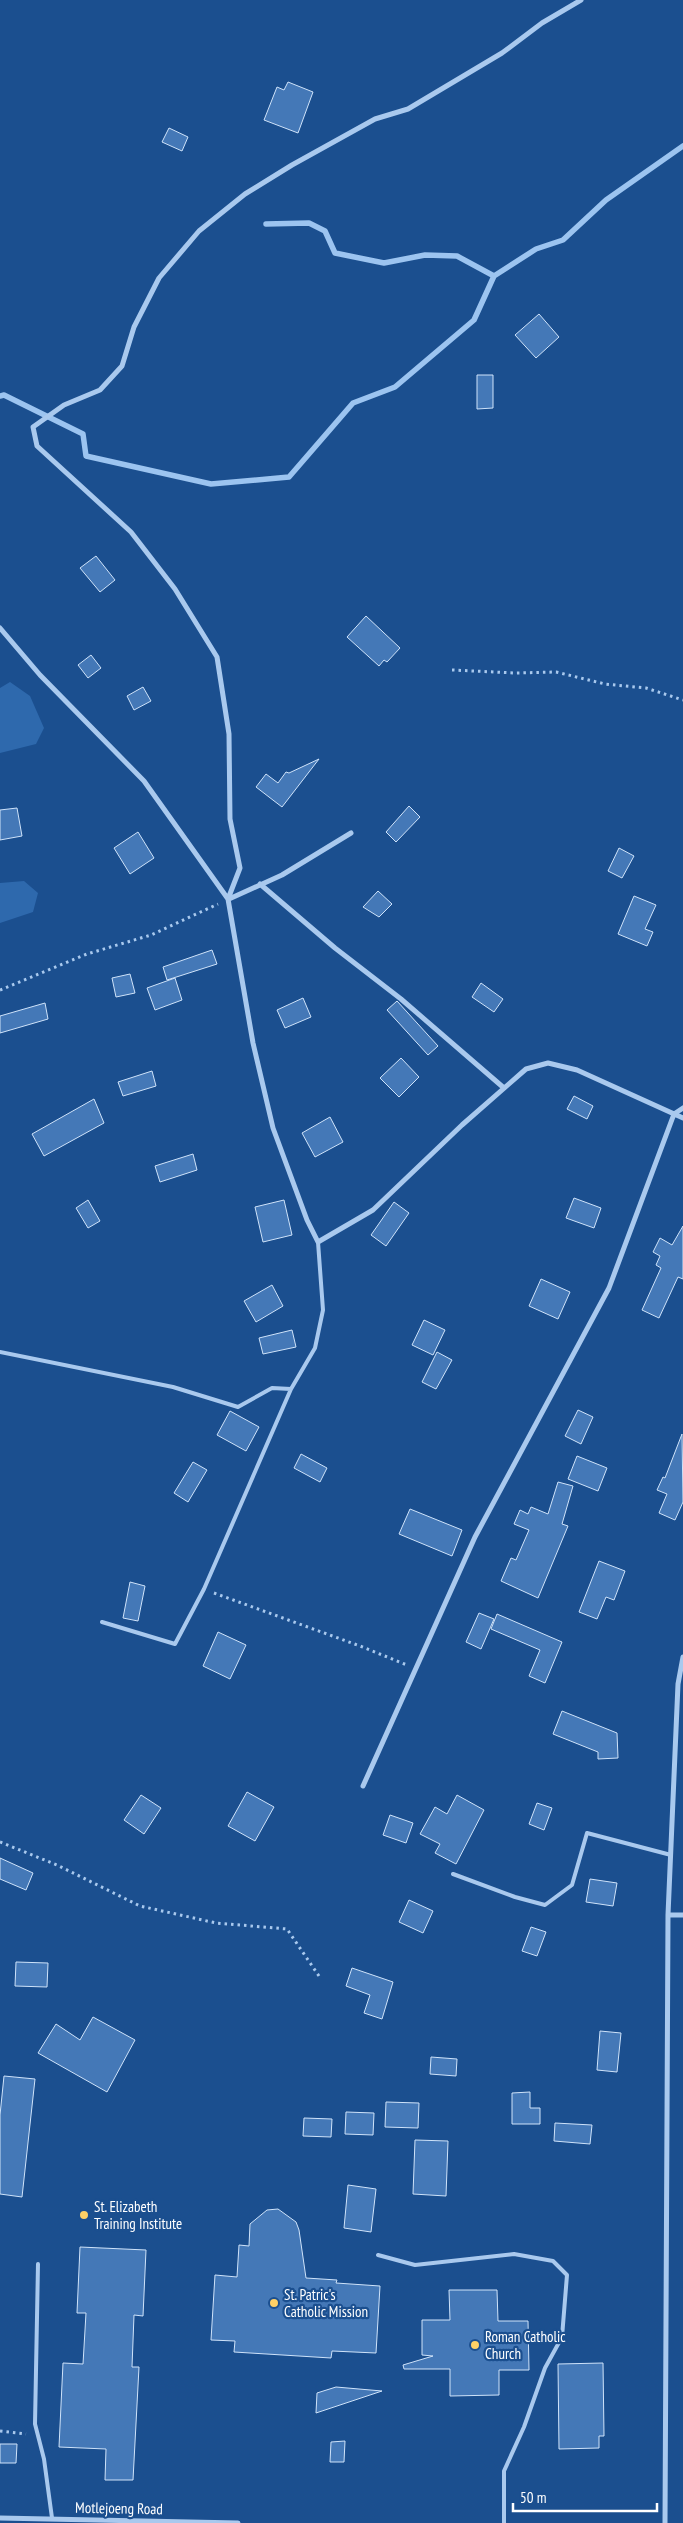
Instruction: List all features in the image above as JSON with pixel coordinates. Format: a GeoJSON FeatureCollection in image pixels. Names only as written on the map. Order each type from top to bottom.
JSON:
{"type":"FeatureCollection","features":[{"type":"Feature","properties":{"kind":"street"},"geometry":{"type":"LineString","coordinates":[[228,899],[240,868],[230,819],[229,734],[217,658],[175,589],[131,532],[36,446],[33,427],[64,405],[100,390],[122,366],[134,327],[159,278],[199,231],[245,194],[292,165],[375,119],[408,109],[502,52],[542,23],[581,0]]}},
{"type":"Feature","properties":{"kind":"street"},"geometry":{"type":"LineString","coordinates":[[0,628],[40,675],[144,781],[228,899],[253,1043],[273,1128],[307,1220],[318,1242],[373,1210],[526,1069],[548,1063],[577,1070],[683,1118]]}},
{"type":"Feature","properties":{"kind":"street"},"geometry":{"type":"LineString","coordinates":[[228,899],[282,875],[351,833]]}},
{"type":"Feature","properties":{"kind":"street"},"geometry":{"type":"LineString","coordinates":[[260,884],[335,948],[401,999],[504,1088]]}},
{"type":"Feature","properties":{"kind":"street"},"geometry":{"type":"LineString","coordinates":[[363,1786],[474,1537],[608,1288],[674,1114],[683,1108]]}},
{"type":"Feature","properties":{"kind":"street"},"geometry":{"type":"LineString","coordinates":[[665,2523],[668,1915],[678,1684],[683,1657]]}},
{"type":"Feature","properties":{"kind":"street"},"geometry":{"type":"LineString","coordinates":[[668,1915],[683,1914]]}},
{"type":"Feature","properties":{"kind":"street","name":"Motlejoeng Road"},"geometry":{"type":"LineString","coordinates":[[0,2518],[238,2523]]}},
{"type":"Feature","properties":{"kind":"lane"},"geometry":{"type":"LineString","coordinates":[[102,1622],[175,1644],[204,1589],[291,1389],[314,1348],[323,1310],[318,1242]]}},
{"type":"Feature","properties":{"kind":"lane"},"geometry":{"type":"LineString","coordinates":[[0,1352],[173,1387],[238,1407],[272,1388],[291,1389]]}},
{"type":"Feature","properties":{"kind":"lane"},"geometry":{"type":"LineString","coordinates":[[453,1874],[515,1897],[545,1905],[572,1885],[587,1833],[671,1855]]}},
{"type":"Feature","properties":{"kind":"lane"},"geometry":{"type":"LineString","coordinates":[[378,2255],[415,2264],[514,2254],[552,2261],[567,2275],[562,2337],[545,2368],[524,2427],[504,2471],[504,2523]]}},
{"type":"Feature","properties":{"kind":"lane"},"geometry":{"type":"LineString","coordinates":[[38,2264],[37,2435],[44,2459],[52,2518]]}},
{"type":"Feature","properties":{"kind":"path"},"geometry":{"type":"LineString","coordinates":[[452,670],[515,673],[556,672],[605,684],[646,688],[683,700]]}},
{"type":"Feature","properties":{"kind":"path"},"geometry":{"type":"LineString","coordinates":[[0,990],[86,954],[151,935],[228,899]]}},
{"type":"Feature","properties":{"kind":"path"},"geometry":{"type":"LineString","coordinates":[[204,1589],[360,1646],[414,1668]]}},
{"type":"Feature","properties":{"kind":"path"},"geometry":{"type":"LineString","coordinates":[[0,1842],[57,1865],[140,1906],[216,1924],[287,1929],[321,1979]]}},
{"type":"Feature","properties":{"kind":"path"},"geometry":{"type":"LineString","coordinates":[[0,2431],[37,2435]]}},
{"type":"Feature","properties":{"kind":"shaded area"},"geometry":{"type":"Polygon","coordinates":[[[10,682],[30,696],[44,728],[36,744],[0,753],[0,688],[10,682]]]}},
{"type":"Feature","properties":{"kind":"shaded area"},"geometry":{"type":"Polygon","coordinates":[[[24,881],[38,893],[33,912],[0,923],[0,883],[24,881]]]}},
{"type":"Feature","properties":{"kind":"building"},"geometry":{"type":"Polygon","coordinates":[[[288,82],[313,92],[298,133],[264,120],[277,87],[284,90],[288,82]]]}},
{"type":"Feature","properties":{"kind":"building"},"geometry":{"type":"Polygon","coordinates":[[[169,128],[188,137],[182,151],[162,142],[169,128]]]}},
{"type":"Feature","properties":{"kind":"building"},"geometry":{"type":"Polygon","coordinates":[[[539,314],[559,337],[536,358],[515,335],[539,314]]]}},
{"type":"Feature","properties":{"kind":"building"},"geometry":{"type":"Polygon","coordinates":[[[477,375],[493,375],[493,408],[477,409],[477,375]]]}},
{"type":"Feature","properties":{"kind":"building"},"geometry":{"type":"Polygon","coordinates":[[[96,556],[115,580],[100,592],[80,568],[96,556]]]}},
{"type":"Feature","properties":{"kind":"building"},"geometry":{"type":"Polygon","coordinates":[[[366,616],[400,648],[387,662],[384,660],[379,666],[347,637],[366,616]]]}},
{"type":"Feature","properties":{"kind":"building"},"geometry":{"type":"Polygon","coordinates":[[[91,655],[101,668],[88,678],[78,665],[91,655]]]}},
{"type":"Feature","properties":{"kind":"building"},"geometry":{"type":"Polygon","coordinates":[[[143,687],[151,701],[134,710],[127,696],[143,687]]]}},
{"type":"Feature","properties":{"kind":"building"},"geometry":{"type":"Polygon","coordinates":[[[319,759],[282,807],[256,787],[266,774],[278,783],[286,772],[289,773],[319,759]]]}},
{"type":"Feature","properties":{"kind":"building"},"geometry":{"type":"Polygon","coordinates":[[[409,806],[420,817],[396,842],[386,832],[409,806]]]}},
{"type":"Feature","properties":{"kind":"building"},"geometry":{"type":"Polygon","coordinates":[[[17,808],[22,836],[0,840],[0,810],[17,808]]]}},
{"type":"Feature","properties":{"kind":"building"},"geometry":{"type":"Polygon","coordinates":[[[138,832],[154,858],[130,874],[114,848],[138,832]]]}},
{"type":"Feature","properties":{"kind":"building"},"geometry":{"type":"Polygon","coordinates":[[[619,848],[634,856],[622,878],[608,871],[619,848]]]}},
{"type":"Feature","properties":{"kind":"building"},"geometry":{"type":"Polygon","coordinates":[[[378,891],[392,904],[379,917],[363,907],[378,891]]]}},
{"type":"Feature","properties":{"kind":"building"},"geometry":{"type":"Polygon","coordinates":[[[634,896],[656,905],[645,929],[653,932],[647,946],[618,934],[634,896]]]}},
{"type":"Feature","properties":{"kind":"building"},"geometry":{"type":"Polygon","coordinates":[[[212,950],[217,964],[167,980],[163,967],[212,950]]]}},
{"type":"Feature","properties":{"kind":"building"},"geometry":{"type":"Polygon","coordinates":[[[130,974],[135,993],[116,997],[112,978],[130,974]]]}},
{"type":"Feature","properties":{"kind":"building"},"geometry":{"type":"Polygon","coordinates":[[[175,978],[182,1000],[155,1010],[147,988],[175,978]]]}},
{"type":"Feature","properties":{"kind":"building"},"geometry":{"type":"Polygon","coordinates":[[[481,983],[503,999],[494,1012],[472,997],[481,983]]]}},
{"type":"Feature","properties":{"kind":"building"},"geometry":{"type":"Polygon","coordinates":[[[303,998],[311,1017],[285,1028],[277,1010],[303,998]]]}},
{"type":"Feature","properties":{"kind":"building"},"geometry":{"type":"Polygon","coordinates":[[[397,1001],[438,1046],[428,1055],[387,1010],[397,1001]]]}},
{"type":"Feature","properties":{"kind":"building"},"geometry":{"type":"Polygon","coordinates":[[[45,1003],[48,1019],[0,1033],[0,1016],[45,1003]]]}},
{"type":"Feature","properties":{"kind":"building"},"geometry":{"type":"Polygon","coordinates":[[[401,1058],[419,1077],[399,1097],[380,1078],[401,1058]]]}},
{"type":"Feature","properties":{"kind":"building"},"geometry":{"type":"Polygon","coordinates":[[[152,1071],[156,1086],[123,1096],[118,1082],[152,1071]]]}},
{"type":"Feature","properties":{"kind":"building"},"geometry":{"type":"Polygon","coordinates":[[[574,1096],[593,1106],[587,1119],[567,1109],[574,1096]]]}},
{"type":"Feature","properties":{"kind":"building"},"geometry":{"type":"Polygon","coordinates":[[[94,1099],[104,1123],[44,1156],[32,1134],[94,1099]]]}},
{"type":"Feature","properties":{"kind":"building"},"geometry":{"type":"Polygon","coordinates":[[[330,1117],[343,1142],[315,1157],[302,1133],[330,1117]]]}},
{"type":"Feature","properties":{"kind":"building"},"geometry":{"type":"Polygon","coordinates":[[[193,1154],[197,1170],[160,1182],[155,1166],[193,1154]]]}},
{"type":"Feature","properties":{"kind":"building"},"geometry":{"type":"Polygon","coordinates":[[[574,1198],[601,1208],[594,1228],[566,1218],[574,1198]]]}},
{"type":"Feature","properties":{"kind":"building"},"geometry":{"type":"Polygon","coordinates":[[[88,1200],[100,1221],[88,1228],[76,1208],[88,1200]]]}},
{"type":"Feature","properties":{"kind":"building"},"geometry":{"type":"Polygon","coordinates":[[[284,1200],[292,1235],[263,1242],[255,1207],[284,1200]]]}},
{"type":"Feature","properties":{"kind":"building"},"geometry":{"type":"Polygon","coordinates":[[[394,1202],[409,1213],[386,1246],[371,1235],[394,1202]]]}},
{"type":"Feature","properties":{"kind":"building"},"geometry":{"type":"Polygon","coordinates":[[[683,1226],[683,1279],[678,1277],[659,1318],[642,1310],[661,1268],[656,1265],[660,1256],[653,1252],[660,1238],[672,1245],[683,1226]]]}},
{"type":"Feature","properties":{"kind":"building"},"geometry":{"type":"Polygon","coordinates":[[[541,1279],[570,1292],[558,1319],[529,1306],[541,1279]]]}},
{"type":"Feature","properties":{"kind":"building"},"geometry":{"type":"Polygon","coordinates":[[[272,1285],[283,1306],[256,1322],[244,1301],[272,1285]]]}},
{"type":"Feature","properties":{"kind":"building"},"geometry":{"type":"Polygon","coordinates":[[[424,1320],[445,1330],[433,1355],[412,1345],[424,1320]]]}},
{"type":"Feature","properties":{"kind":"building"},"geometry":{"type":"Polygon","coordinates":[[[292,1330],[296,1347],[263,1354],[259,1338],[292,1330]]]}},
{"type":"Feature","properties":{"kind":"building"},"geometry":{"type":"Polygon","coordinates":[[[437,1352],[452,1360],[436,1389],[422,1382],[437,1352]]]}},
{"type":"Feature","properties":{"kind":"building"},"geometry":{"type":"Polygon","coordinates":[[[578,1410],[593,1417],[581,1444],[565,1436],[578,1410]]]}},
{"type":"Feature","properties":{"kind":"building"},"geometry":{"type":"Polygon","coordinates":[[[230,1411],[259,1427],[246,1451],[217,1435],[230,1411]]]}},
{"type":"Feature","properties":{"kind":"building"},"geometry":{"type":"Polygon","coordinates":[[[682,1434],[683,1502],[675,1520],[659,1513],[667,1494],[657,1490],[663,1477],[665,1478],[682,1434]]]}},
{"type":"Feature","properties":{"kind":"building"},"geometry":{"type":"Polygon","coordinates":[[[301,1454],[327,1468],[320,1482],[294,1468],[301,1454]]]}},
{"type":"Feature","properties":{"kind":"building"},"geometry":{"type":"Polygon","coordinates":[[[577,1456],[607,1468],[598,1491],[568,1479],[577,1456]]]}},
{"type":"Feature","properties":{"kind":"building"},"geometry":{"type":"Polygon","coordinates":[[[193,1462],[207,1470],[188,1502],[174,1493],[193,1462]]]}},
{"type":"Feature","properties":{"kind":"building"},"geometry":{"type":"Polygon","coordinates":[[[558,1482],[573,1486],[562,1524],[568,1526],[538,1598],[501,1581],[511,1558],[516,1560],[529,1530],[514,1524],[520,1510],[528,1514],[531,1507],[548,1514],[558,1482]]]}},
{"type":"Feature","properties":{"kind":"building"},"geometry":{"type":"Polygon","coordinates":[[[410,1509],[462,1530],[452,1556],[399,1534],[410,1509]]]}},
{"type":"Feature","properties":{"kind":"building"},"geometry":{"type":"Polygon","coordinates":[[[599,1561],[625,1571],[614,1600],[606,1597],[597,1619],[579,1612],[599,1561]]]}},
{"type":"Feature","properties":{"kind":"building"},"geometry":{"type":"Polygon","coordinates":[[[130,1582],[145,1586],[138,1621],[123,1618],[130,1582]]]}},
{"type":"Feature","properties":{"kind":"building"},"geometry":{"type":"Polygon","coordinates":[[[479,1613],[494,1619],[481,1649],[466,1642],[479,1613]]]}},
{"type":"Feature","properties":{"kind":"building"},"geometry":{"type":"Polygon","coordinates":[[[497,1614],[562,1642],[545,1683],[529,1676],[540,1650],[491,1629],[497,1614]]]}},
{"type":"Feature","properties":{"kind":"building"},"geometry":{"type":"Polygon","coordinates":[[[218,1632],[246,1645],[230,1679],[203,1666],[218,1632]]]}},
{"type":"Feature","properties":{"kind":"building"},"geometry":{"type":"Polygon","coordinates":[[[562,1711],[617,1733],[618,1758],[598,1759],[598,1752],[553,1734],[562,1711]]]}},
{"type":"Feature","properties":{"kind":"building"},"geometry":{"type":"Polygon","coordinates":[[[247,1792],[274,1807],[255,1841],[228,1826],[247,1792]]]}},
{"type":"Feature","properties":{"kind":"building"},"geometry":{"type":"Polygon","coordinates":[[[141,1795],[161,1808],[144,1834],[124,1820],[141,1795]]]}},
{"type":"Feature","properties":{"kind":"building"},"geometry":{"type":"Polygon","coordinates":[[[457,1795],[484,1810],[456,1864],[435,1853],[440,1844],[420,1834],[435,1807],[447,1814],[457,1795]]]}},
{"type":"Feature","properties":{"kind":"building"},"geometry":{"type":"Polygon","coordinates":[[[537,1803],[552,1808],[544,1830],[529,1824],[537,1803]]]}},
{"type":"Feature","properties":{"kind":"building"},"geometry":{"type":"Polygon","coordinates":[[[390,1815],[413,1823],[406,1843],[383,1835],[390,1815]]]}},
{"type":"Feature","properties":{"kind":"building"},"geometry":{"type":"Polygon","coordinates":[[[0,1858],[33,1873],[26,1890],[0,1879],[0,1858]]]}},
{"type":"Feature","properties":{"kind":"building"},"geometry":{"type":"Polygon","coordinates":[[[590,1879],[617,1883],[613,1906],[586,1902],[590,1879]]]}},
{"type":"Feature","properties":{"kind":"building"},"geometry":{"type":"Polygon","coordinates":[[[409,1900],[433,1911],[423,1933],[399,1922],[409,1900]]]}},
{"type":"Feature","properties":{"kind":"building"},"geometry":{"type":"Polygon","coordinates":[[[531,1927],[546,1932],[537,1956],[522,1951],[531,1927]]]}},
{"type":"Feature","properties":{"kind":"building"},"geometry":{"type":"Polygon","coordinates":[[[16,1962],[48,1963],[47,1987],[15,1986],[16,1962]]]}},
{"type":"Feature","properties":{"kind":"building"},"geometry":{"type":"Polygon","coordinates":[[[352,1968],[393,1982],[382,2019],[364,2013],[370,1995],[346,1986],[352,1968]]]}},
{"type":"Feature","properties":{"kind":"building"},"geometry":{"type":"Polygon","coordinates":[[[93,2017],[135,2040],[107,2092],[38,2053],[56,2024],[80,2040],[93,2017]]]}},
{"type":"Feature","properties":{"kind":"building"},"geometry":{"type":"Polygon","coordinates":[[[600,2031],[621,2033],[617,2072],[597,2070],[600,2031]]]}},
{"type":"Feature","properties":{"kind":"building"},"geometry":{"type":"Polygon","coordinates":[[[431,2057],[457,2059],[456,2076],[430,2074],[431,2057]]]}},
{"type":"Feature","properties":{"kind":"building"},"geometry":{"type":"Polygon","coordinates":[[[4,2076],[35,2079],[22,2197],[0,2194],[0,2115],[4,2076]]]}},
{"type":"Feature","properties":{"kind":"building"},"geometry":{"type":"Polygon","coordinates":[[[530,2092],[530,2108],[540,2108],[540,2124],[512,2124],[512,2093],[530,2092]]]}},
{"type":"Feature","properties":{"kind":"building"},"geometry":{"type":"Polygon","coordinates":[[[386,2102],[419,2103],[418,2128],[385,2127],[386,2102]]]}},
{"type":"Feature","properties":{"kind":"building"},"geometry":{"type":"Polygon","coordinates":[[[346,2112],[374,2113],[373,2135],[345,2134],[346,2112]]]}},
{"type":"Feature","properties":{"kind":"building"},"geometry":{"type":"Polygon","coordinates":[[[304,2118],[332,2119],[331,2137],[303,2136],[304,2118]]]}},
{"type":"Feature","properties":{"kind":"building"},"geometry":{"type":"Polygon","coordinates":[[[555,2123],[592,2125],[590,2144],[554,2141],[555,2123]]]}},
{"type":"Feature","properties":{"kind":"building"},"geometry":{"type":"Polygon","coordinates":[[[415,2140],[448,2141],[446,2196],[413,2194],[415,2140]]]}},
{"type":"Feature","properties":{"kind":"building"},"geometry":{"type":"Polygon","coordinates":[[[348,2185],[376,2189],[371,2232],[344,2228],[348,2185]]]}},
{"type":"Feature","properties":{"kind":"building","name":"St. Patric's Catholic Mission"},"geometry":{"type":"Polygon","coordinates":[[[278,2209],[296,2222],[299,2230],[306,2278],[337,2280],[336,2283],[380,2286],[376,2353],[332,2351],[331,2358],[234,2352],[235,2341],[211,2340],[215,2275],[237,2277],[239,2245],[249,2246],[250,2224],[267,2210],[278,2209]]]}},
{"type":"Feature","properties":{"kind":"building"},"geometry":{"type":"Polygon","coordinates":[[[80,2247],[146,2250],[143,2316],[134,2315],[132,2367],[139,2367],[133,2480],[105,2480],[106,2449],[59,2447],[63,2363],[83,2364],[86,2313],[77,2313],[80,2247]]]}},
{"type":"Feature","properties":{"kind":"building","name":"Roman Catholic Church"},"geometry":{"type":"Polygon","coordinates":[[[449,2290],[497,2290],[498,2321],[528,2321],[529,2370],[499,2370],[499,2395],[450,2396],[450,2369],[404,2369],[403,2365],[433,2356],[422,2355],[422,2320],[450,2320],[449,2290]]]}},
{"type":"Feature","properties":{"kind":"building"},"geometry":{"type":"Polygon","coordinates":[[[603,2363],[604,2436],[599,2436],[599,2448],[559,2449],[558,2364],[603,2363]]]}},
{"type":"Feature","properties":{"kind":"building"},"geometry":{"type":"Polygon","coordinates":[[[336,2387],[382,2391],[316,2413],[317,2393],[336,2387]]]}},
{"type":"Feature","properties":{"kind":"building"},"geometry":{"type":"Polygon","coordinates":[[[345,2441],[344,2462],[330,2462],[331,2442],[345,2441]]]}},
{"type":"Feature","properties":{"kind":"building"},"geometry":{"type":"Polygon","coordinates":[[[0,2444],[17,2444],[16,2463],[0,2463],[0,2444]]]}},
{"type":"Feature","properties":{"kind":"waterway"},"geometry":{"type":"LineString","coordinates":[[0,396],[4,395],[83,434],[86,456],[211,484],[289,477],[353,403],[395,387],[474,320],[494,276],[536,249],[563,240],[606,200],[683,146]]}},
{"type":"Feature","properties":{"kind":"waterway"},"geometry":{"type":"LineString","coordinates":[[266,224],[309,223],[325,231],[335,253],[384,263],[425,255],[457,256],[494,276]]}},
{"type":"Feature","properties":{"kind":"place","name":"St. Elizabeth Training Institute"},"geometry":{"type":"Point","coordinates":[84,2215]}},
{"type":"Feature","properties":{"kind":"place","name":"St. Patric's Catholic Mission"},"geometry":{"type":"Point","coordinates":[274,2303]}},
{"type":"Feature","properties":{"kind":"place","name":"Roman Catholic Church"},"geometry":{"type":"Point","coordinates":[475,2345]}}]}
